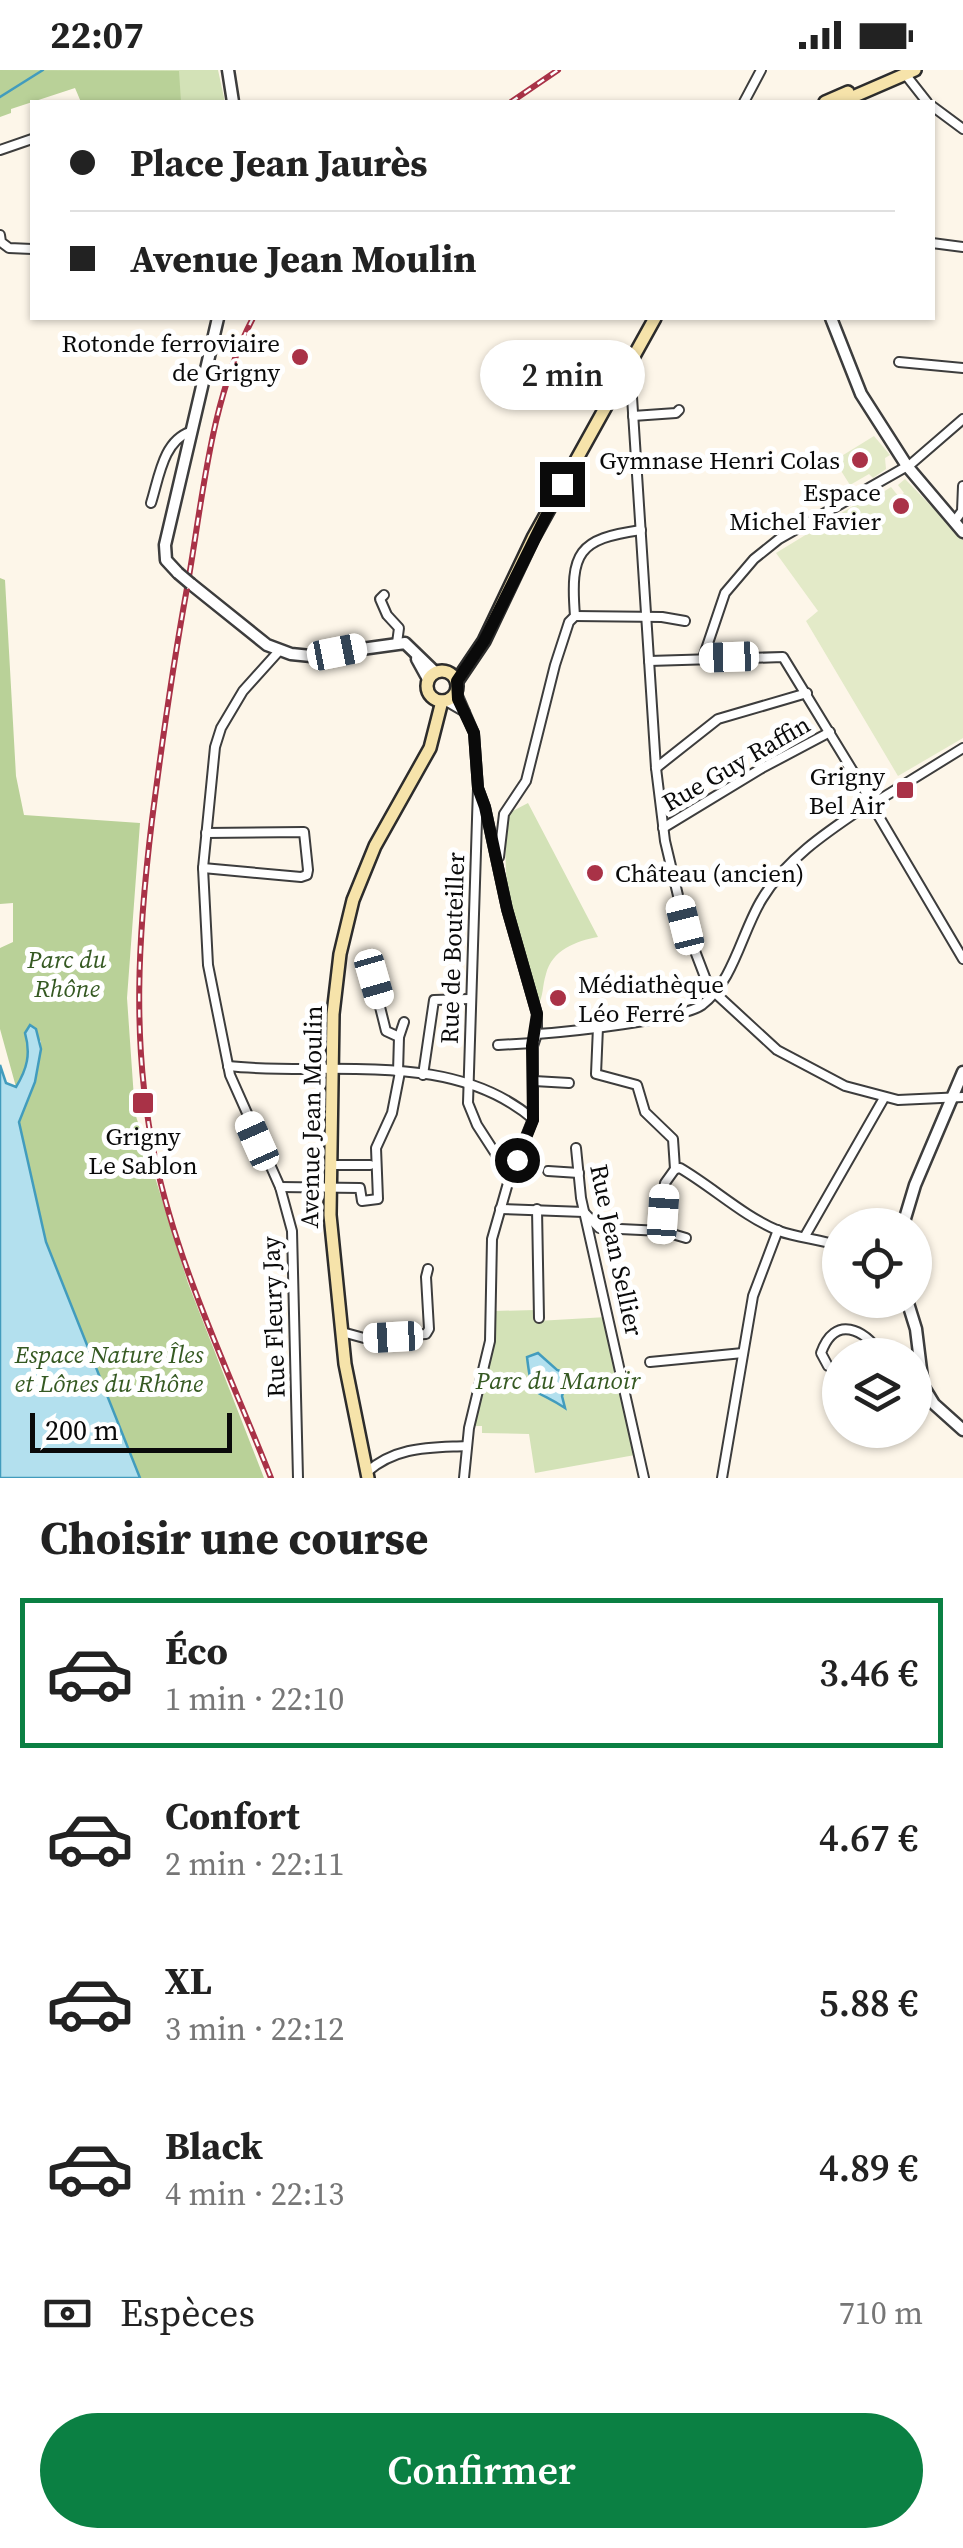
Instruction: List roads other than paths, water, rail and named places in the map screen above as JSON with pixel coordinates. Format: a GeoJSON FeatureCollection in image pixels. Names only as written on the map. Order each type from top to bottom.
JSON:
{"type":"FeatureCollection","features":[{"type":"Feature","properties":{"kind":"main road"},"geometry":{"type":"LineString","coordinates":[[829,100],[905,71]]}},
{"type":"Feature","properties":{"kind":"main road"},"geometry":{"type":"LineString","coordinates":[[845,100],[905,71]]}},
{"type":"Feature","properties":{"kind":"main road"},"geometry":{"type":"LineString","coordinates":[[455,682],[431,675],[426,688],[439,699],[455,682],[484,641],[533,538],[651,320]]}},
{"type":"Feature","properties":{"kind":"main road","name":"Avenue Jean Moulin"},"geometry":{"type":"LineString","coordinates":[[367,1475],[343,1347],[330,1188],[332,1068],[340,954],[352,900],[375,846],[430,748],[439,699]]}},
{"type":"Feature","properties":{"kind":"street"},"geometry":{"type":"LineString","coordinates":[[226,70],[233,100]]}},
{"type":"Feature","properties":{"kind":"street"},"geometry":{"type":"LineString","coordinates":[[745,100],[761,70]]}},
{"type":"Feature","properties":{"kind":"street"},"geometry":{"type":"LineString","coordinates":[[905,71],[927,100]]}},
{"type":"Feature","properties":{"kind":"street"},"geometry":{"type":"LineString","coordinates":[[935,108],[962,128]]}},
{"type":"Feature","properties":{"kind":"street"},"geometry":{"type":"LineString","coordinates":[[0,150],[30,140]]}},
{"type":"Feature","properties":{"kind":"street"},"geometry":{"type":"LineString","coordinates":[[0,235],[1,242],[9,248],[30,249]]}},
{"type":"Feature","properties":{"kind":"street"},"geometry":{"type":"LineString","coordinates":[[935,243],[963,247]]}},
{"type":"Feature","properties":{"kind":"street"},"geometry":{"type":"LineString","coordinates":[[218,320],[164,550],[168,564],[262,642],[279,651],[320,655],[397,642],[412,647],[431,675]]}},
{"type":"Feature","properties":{"kind":"street"},"geometry":{"type":"LineString","coordinates":[[832,320],[860,394],[907,466],[963,532]]}},
{"type":"Feature","properties":{"kind":"street"},"geometry":{"type":"LineString","coordinates":[[898,362],[963,368]]}},
{"type":"Feature","properties":{"kind":"street"},"geometry":{"type":"LineString","coordinates":[[617,382],[632,397],[634,416],[648,660],[663,828],[689,939],[714,992],[777,1050],[845,1086],[884,1098],[957,1097]]}},
{"type":"Feature","properties":{"kind":"street"},"geometry":{"type":"LineString","coordinates":[[634,416],[679,410]]}},
{"type":"Feature","properties":{"kind":"street"},"geometry":{"type":"LineString","coordinates":[[704,658],[725,592],[754,558],[778,540],[907,466],[963,418]]}},
{"type":"Feature","properties":{"kind":"street"},"geometry":{"type":"LineString","coordinates":[[151,503],[170,446],[179,436],[190,432]]}},
{"type":"Feature","properties":{"kind":"street"},"geometry":{"type":"LineString","coordinates":[[954,522],[962,511],[963,486]]}},
{"type":"Feature","properties":{"kind":"street"},"geometry":{"type":"LineString","coordinates":[[498,867],[504,814],[526,781],[554,665],[575,616],[577,560],[604,536],[641,530]]}},
{"type":"Feature","properties":{"kind":"street"},"geometry":{"type":"LineString","coordinates":[[384,595],[380,599],[382,606],[399,628],[397,642]]}},
{"type":"Feature","properties":{"kind":"street"},"geometry":{"type":"LineString","coordinates":[[575,616],[647,616],[685,621]]}},
{"type":"Feature","properties":{"kind":"street","name":"Rue Fleury Jay"},"geometry":{"type":"LineString","coordinates":[[279,651],[243,691],[221,728],[215,747],[203,868],[208,965],[228,1066],[280,1187],[292,1231],[298,1478]]}},
{"type":"Feature","properties":{"kind":"street"},"geometry":{"type":"LineString","coordinates":[[648,660],[781,656],[868,796]]}},
{"type":"Feature","properties":{"kind":"street","name":"Rue de Bouteiller"},"geometry":{"type":"LineString","coordinates":[[455,682],[474,733],[478,788],[466,1083],[472,1116],[510,1176]]}},
{"type":"Feature","properties":{"kind":"street"},"geometry":{"type":"LineString","coordinates":[[656,768],[718,720],[807,693]]}},
{"type":"Feature","properties":{"kind":"street"},"geometry":{"type":"LineString","coordinates":[[439,699],[464,712]]}},
{"type":"Feature","properties":{"kind":"street","name":"Rue Guy Raffin"},"geometry":{"type":"LineString","coordinates":[[663,828],[749,775],[830,732]]}},
{"type":"Feature","properties":{"kind":"street"},"geometry":{"type":"LineString","coordinates":[[498,1045],[694,1008],[722,984],[758,905],[801,854],[864,807],[877,805],[963,748]]}},
{"type":"Feature","properties":{"kind":"street"},"geometry":{"type":"LineString","coordinates":[[464,1478],[466,1446],[490,1342],[492,1239],[510,1176],[533,1120],[537,1014],[478,788]]}},
{"type":"Feature","properties":{"kind":"street"},"geometry":{"type":"LineString","coordinates":[[864,807],[864,800],[874,796],[963,958]]}},
{"type":"Feature","properties":{"kind":"street"},"geometry":{"type":"LineString","coordinates":[[203,868],[301,877],[308,870],[304,832],[206,832]]}},
{"type":"Feature","properties":{"kind":"street"},"geometry":{"type":"LineString","coordinates":[[374,979],[386,1031],[398,1037]]}},
{"type":"Feature","properties":{"kind":"street"},"geometry":{"type":"LineString","coordinates":[[423,1076],[434,1000],[469,1000]]}},
{"type":"Feature","properties":{"kind":"street"},"geometry":{"type":"LineString","coordinates":[[280,1187],[360,1188],[362,1201],[378,1199],[376,1148],[392,1113],[399,1072],[398,1037],[404,1022]]}},
{"type":"Feature","properties":{"kind":"street"},"geometry":{"type":"LineString","coordinates":[[598,1027],[596,1074],[638,1085],[645,1112],[673,1139],[675,1169],[665,1183],[662,1232]]}},
{"type":"Feature","properties":{"kind":"street"},"geometry":{"type":"LineString","coordinates":[[228,1066],[399,1072],[466,1083],[499,1096],[533,1120]]}},
{"type":"Feature","properties":{"kind":"street"},"geometry":{"type":"LineString","coordinates":[[908,1208],[957,1097],[963,1072]]}},
{"type":"Feature","properties":{"kind":"street"},"geometry":{"type":"LineString","coordinates":[[534,1081],[569,1083]]}},
{"type":"Feature","properties":{"kind":"street"},"geometry":{"type":"LineString","coordinates":[[804,1236],[884,1098]]}},
{"type":"Feature","properties":{"kind":"street","name":"Rue Jean Sellier"},"geometry":{"type":"LineString","coordinates":[[576,1148],[584,1212],[644,1478]]}},
{"type":"Feature","properties":{"kind":"street"},"geometry":{"type":"LineString","coordinates":[[330,1165],[370,1166]]}},
{"type":"Feature","properties":{"kind":"street"},"geometry":{"type":"LineString","coordinates":[[675,1169],[680,1168],[717,1190],[749,1216],[778,1230],[822,1241]]}},
{"type":"Feature","properties":{"kind":"street"},"geometry":{"type":"LineString","coordinates":[[548,1171],[578,1173]]}},
{"type":"Feature","properties":{"kind":"street"},"geometry":{"type":"LineString","coordinates":[[500,1209],[584,1212],[599,1228],[662,1232],[686,1238]]}},
{"type":"Feature","properties":{"kind":"street"},"geometry":{"type":"LineString","coordinates":[[537,1209],[539,1318]]}},
{"type":"Feature","properties":{"kind":"street"},"geometry":{"type":"LineString","coordinates":[[722,1478],[757,1282],[778,1230]]}},
{"type":"Feature","properties":{"kind":"street"},"geometry":{"type":"LineString","coordinates":[[342,1332],[364,1338],[426,1334],[428,1269]]}},
{"type":"Feature","properties":{"kind":"street"},"geometry":{"type":"LineString","coordinates":[[828,1338],[838,1330],[851,1330],[866,1338]]}},
{"type":"Feature","properties":{"kind":"street"},"geometry":{"type":"LineString","coordinates":[[343,1347],[364,1338]]}},
{"type":"Feature","properties":{"kind":"street"},"geometry":{"type":"LineString","coordinates":[[650,1362],[743,1353]]}},
{"type":"Feature","properties":{"kind":"street"},"geometry":{"type":"LineString","coordinates":[[932,1401],[963,1430]]}},
{"type":"Feature","properties":{"kind":"street"},"geometry":{"type":"LineString","coordinates":[[367,1475],[382,1460],[398,1452],[466,1446]]}},
{"type":"Feature","properties":{"kind":"water"},"geometry":{"type":"Polygon","coordinates":[[[30,1025],[36,1029],[41,1049],[35,1082],[19,1122],[46,1242],[140,1478],[0,1478],[0,1065],[6,1083],[16,1087],[27,1061],[25,1033],[30,1025]]]}},
{"type":"Feature","properties":{"kind":"water"},"geometry":{"type":"Polygon","coordinates":[[[538,1353],[557,1370],[569,1374],[562,1396],[565,1408],[533,1386],[527,1357],[538,1353]]]}},
{"type":"Feature","properties":{"kind":"waterway"},"geometry":{"type":"LineString","coordinates":[[0,97],[43,70]]}},
{"type":"Feature","properties":{"kind":"railway"},"geometry":{"type":"LineString","coordinates":[[514,100],[558,70]]}},
{"type":"Feature","properties":{"kind":"railway"},"geometry":{"type":"LineString","coordinates":[[252,320],[238,349],[217,416],[204,485],[152,820],[139,990],[147,1116],[165,1199],[191,1280],[271,1478]]}},
{"type":"Feature","properties":{"kind":"place","name":"Rotonde ferroviaire de Grigny"},"geometry":{"type":"Point","coordinates":[300,357]}},
{"type":"Feature","properties":{"kind":"place","name":"Gymnase Henri Colas"},"geometry":{"type":"Point","coordinates":[860,460]}},
{"type":"Feature","properties":{"kind":"place","name":"Espace Michel Favier"},"geometry":{"type":"Point","coordinates":[901,506]}},
{"type":"Feature","properties":{"kind":"place","name":"Grigny Bel Air"},"geometry":{"type":"Point","coordinates":[905,790]}},
{"type":"Feature","properties":{"kind":"place","name":"Château (ancien)"},"geometry":{"type":"Point","coordinates":[595,873]}},
{"type":"Feature","properties":{"kind":"place","name":"Médiathèque Léo Ferré"},"geometry":{"type":"Point","coordinates":[558,998]}},
{"type":"Feature","properties":{"kind":"place","name":"Grigny Le Sablon"},"geometry":{"type":"Point","coordinates":[143,1103]}},
{"type":"Feature","properties":{"kind":"park label","name":"Parc du Rhône"},"geometry":{"type":"Point","coordinates":[67,974]}},
{"type":"Feature","properties":{"kind":"park label","name":"Espace Nature Îles et Lônes du Rhône"},"geometry":{"type":"Point","coordinates":[109,1368]}},
{"type":"Feature","properties":{"kind":"park label","name":"Parc du Manoir"},"geometry":{"type":"Point","coordinates":[558,1380]}}]}
